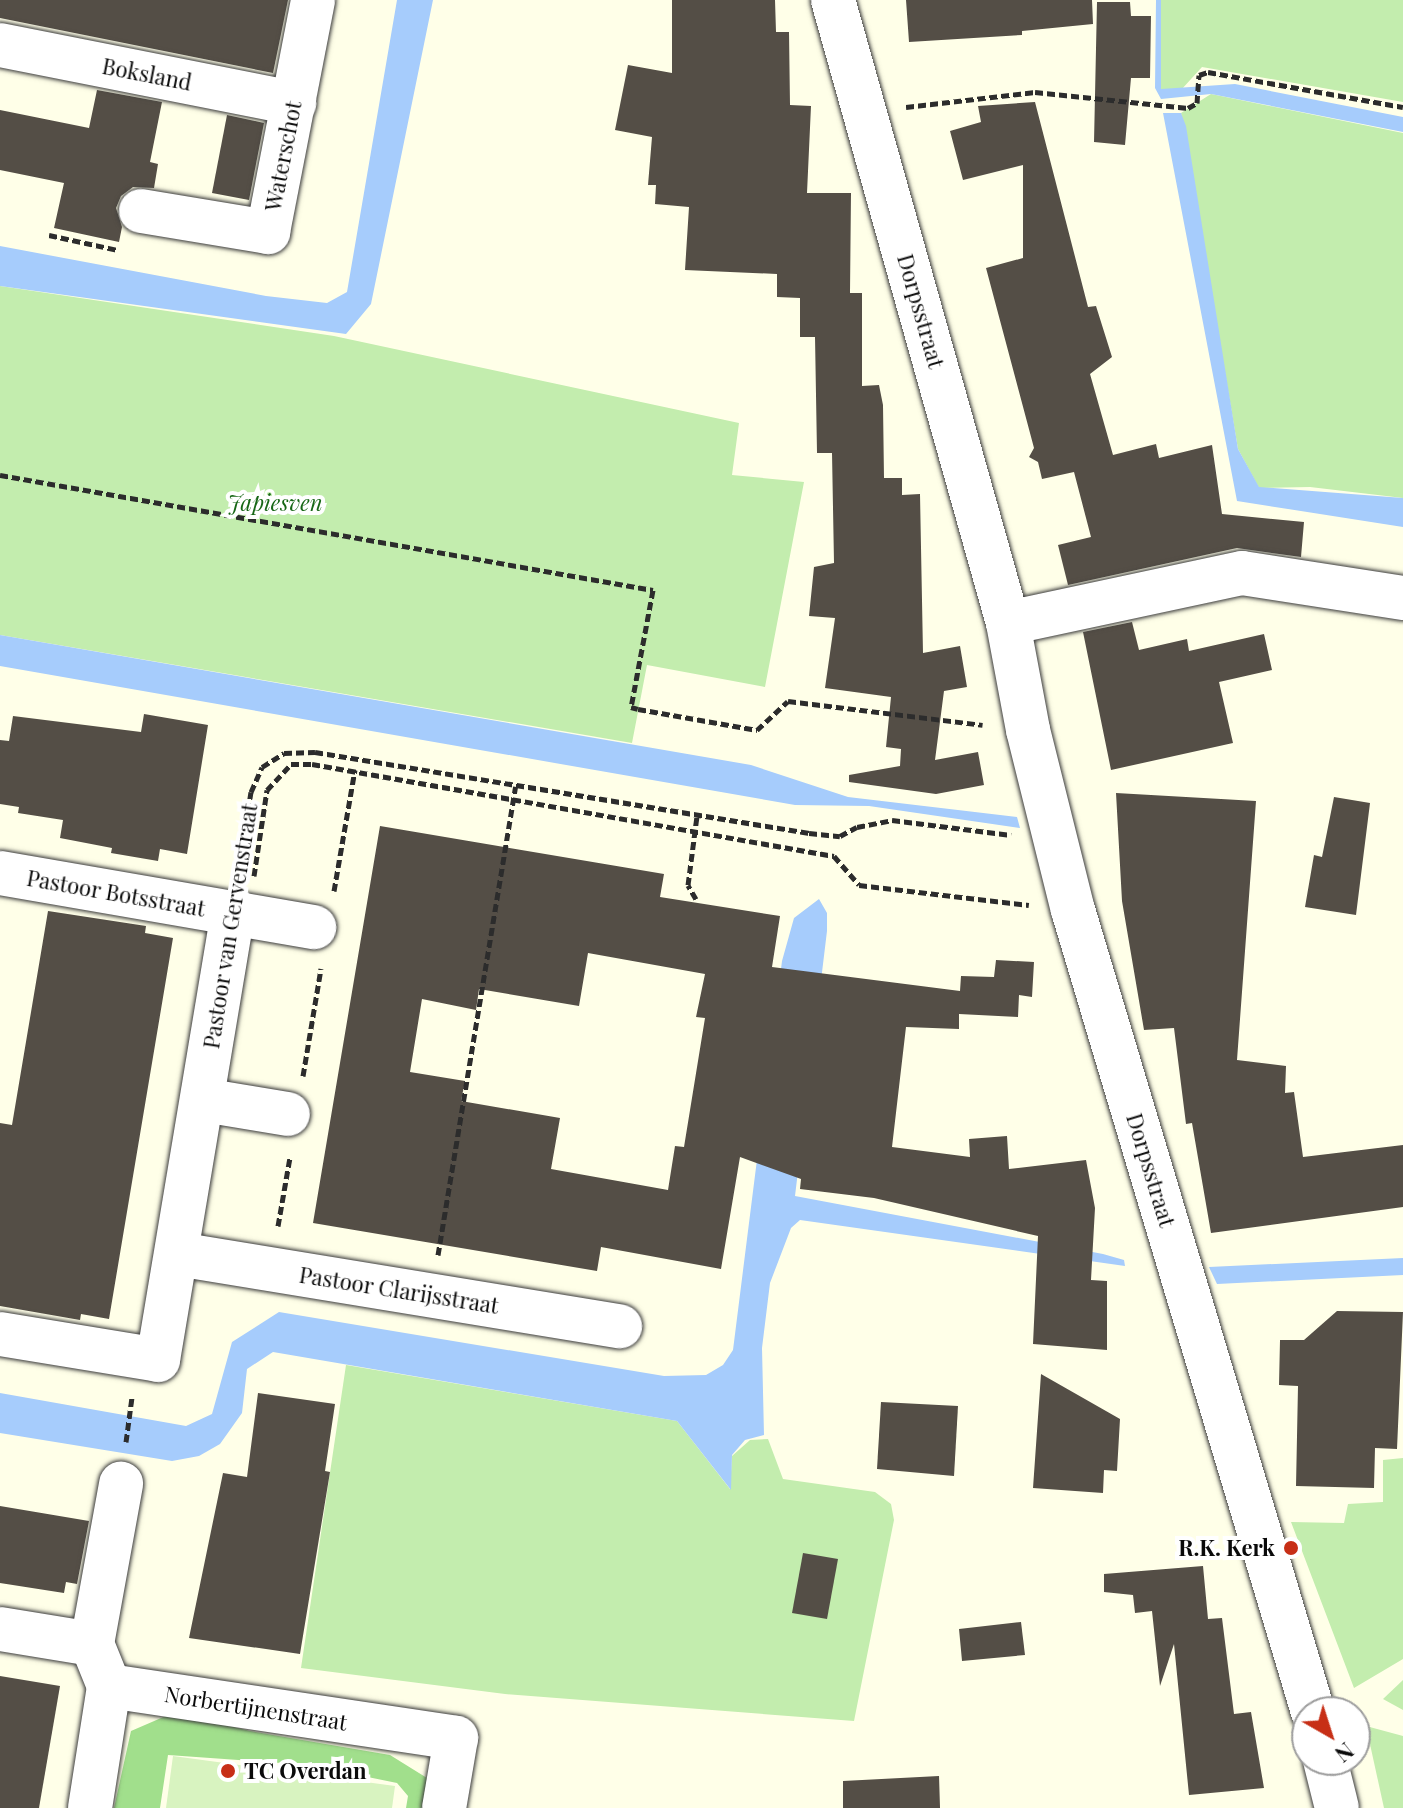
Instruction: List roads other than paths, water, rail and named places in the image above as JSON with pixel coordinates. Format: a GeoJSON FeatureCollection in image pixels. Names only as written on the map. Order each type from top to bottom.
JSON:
{"type":"FeatureCollection","features":[{"type":"Feature","properties":{"kind":"street","name":"Waterschot"},"geometry":{"type":"LineString","coordinates":[[141,211],[268,232],[313,0]]}},
{"type":"Feature","properties":{"kind":"street","name":"Dorpsstraat"},"geometry":{"type":"LineString","coordinates":[[833,0],[1008,623],[1028,730],[1073,910],[1308,1696]]}},
{"type":"Feature","properties":{"kind":"street","name":"Boksland"},"geometry":{"type":"LineString","coordinates":[[0,45],[294,103]]}},
{"type":"Feature","properties":{"kind":"street"},"geometry":{"type":"LineString","coordinates":[[1008,623],[1242,573],[1403,598]]}},
{"type":"Feature","properties":{"kind":"street","name":"Pastoor Botsstraat"},"geometry":{"type":"LineString","coordinates":[[0,873],[324,926]]}},
{"type":"Feature","properties":{"kind":"street","name":"Pastoor van Gervenstraat"},"geometry":{"type":"LineString","coordinates":[[0,1334],[133,1375],[158,1360],[203,1100],[240,914]]}},
{"type":"Feature","properties":{"kind":"street"},"geometry":{"type":"LineString","coordinates":[[203,1100],[294,1113]]}},
{"type":"Feature","properties":{"kind":"street","name":"Pastoor Clarijsstraat"},"geometry":{"type":"LineString","coordinates":[[178,1254],[620,1326]]}},
{"type":"Feature","properties":{"kind":"street"},"geometry":{"type":"LineString","coordinates":[[90,1808],[109,1686],[92,1644],[122,1470]]}},
{"type":"Feature","properties":{"kind":"street"},"geometry":{"type":"LineString","coordinates":[[0,1629],[92,1644]]}},
{"type":"Feature","properties":{"kind":"street","name":"Norbertijnenstraat"},"geometry":{"type":"LineString","coordinates":[[109,1686],[456,1738],[444,1808]]}},
{"type":"Feature","properties":{"kind":"street"},"geometry":{"type":"LineString","coordinates":[[1329,1776],[1337,1808]]}},
{"type":"Feature","properties":{"kind":"water"},"geometry":{"type":"Polygon","coordinates":[[[397,0],[433,0],[371,304],[346,334],[0,286],[0,246],[266,296],[327,303],[347,292],[397,0]]]}},
{"type":"Feature","properties":{"kind":"water"},"geometry":{"type":"Polygon","coordinates":[[[1156,0],[1161,0],[1161,89],[1235,84],[1403,117],[1403,132],[1211,94],[1161,99],[1155,88],[1156,0]]]}},
{"type":"Feature","properties":{"kind":"water"},"geometry":{"type":"Polygon","coordinates":[[[1163,113],[1181,113],[1186,126],[1238,449],[1259,487],[1403,498],[1403,527],[1237,501],[1163,113]]]}},
{"type":"Feature","properties":{"kind":"water"},"geometry":{"type":"Polygon","coordinates":[[[0,635],[751,765],[848,797],[1017,817],[1020,828],[869,806],[795,805],[0,666],[0,635]]]}},
{"type":"Feature","properties":{"kind":"water"},"geometry":{"type":"Polygon","coordinates":[[[819,899],[827,913],[827,931],[795,1196],[1103,1254],[1124,1260],[1125,1266],[800,1220],[791,1228],[770,1283],[762,1348],[764,1435],[745,1440],[732,1455],[731,1490],[677,1421],[273,1352],[247,1369],[242,1413],[220,1444],[199,1456],[172,1461],[0,1433],[0,1393],[186,1426],[212,1414],[232,1342],[279,1312],[664,1376],[706,1375],[723,1365],[733,1350],[782,961],[794,918],[819,899]]]}},
{"type":"Feature","properties":{"kind":"water"},"geometry":{"type":"Polygon","coordinates":[[[1403,1258],[1403,1275],[1217,1284],[1209,1267],[1403,1258]]]}},
{"type":"Feature","properties":{"kind":"place","name":"R.K. Kerk"},"geometry":{"type":"Point","coordinates":[1291,1548]}},
{"type":"Feature","properties":{"kind":"place","name":"TC Overdan"},"geometry":{"type":"Point","coordinates":[228,1771]}},
{"type":"Feature","properties":{"kind":"park label","name":"Japiesven"},"geometry":{"type":"Point","coordinates":[275,503]}}]}
